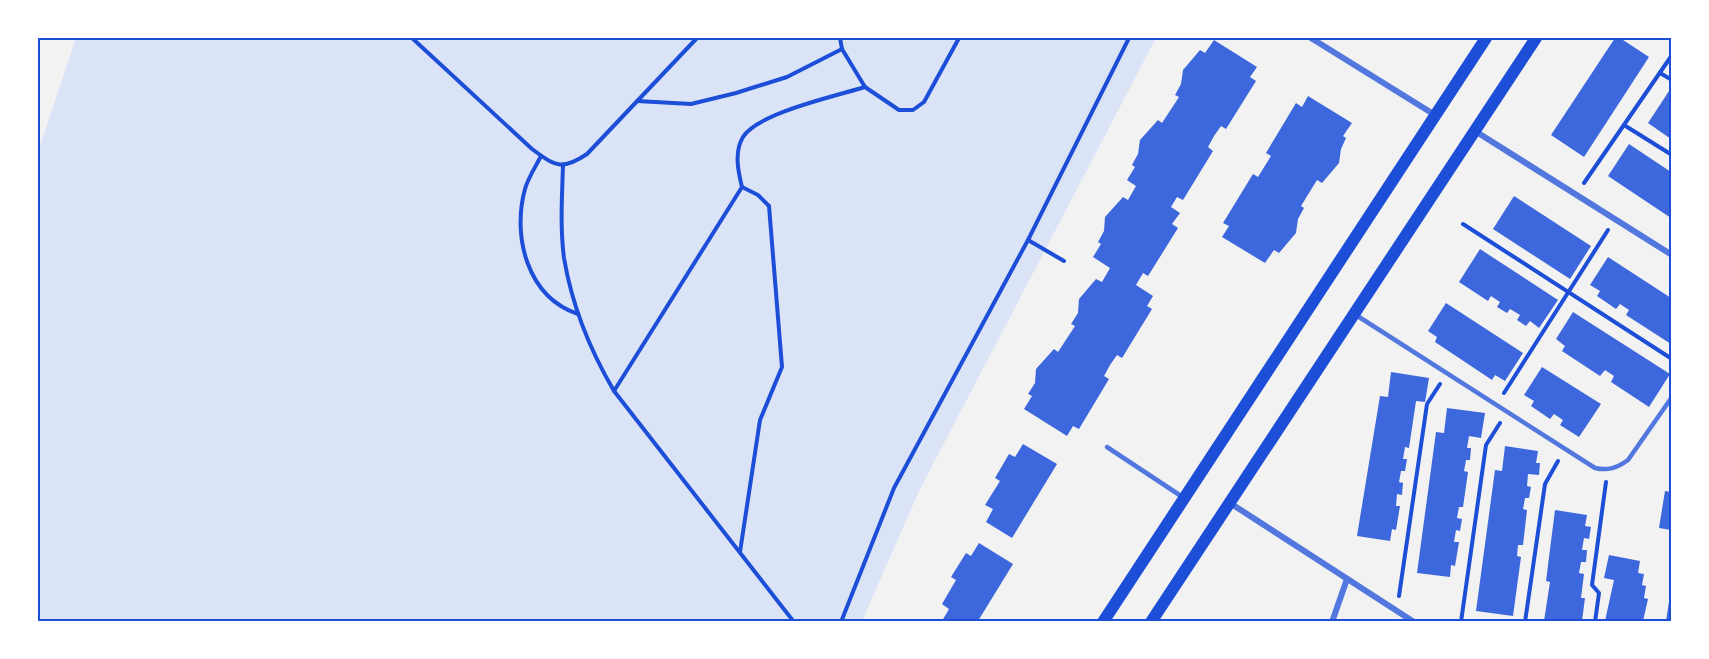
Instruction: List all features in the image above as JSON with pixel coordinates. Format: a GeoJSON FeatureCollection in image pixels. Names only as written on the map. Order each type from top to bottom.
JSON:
{"type":"FeatureCollection","features":[{"type":"Feature","properties":{"kind":"main road"},"geometry":{"type":"LineString","coordinates":[[1103,621],[1486,38]]}},
{"type":"Feature","properties":{"kind":"main road"},"geometry":{"type":"LineString","coordinates":[[1151,621],[1536,38]]}},
{"type":"Feature","properties":{"kind":"street"},"geometry":{"type":"LineString","coordinates":[[1311,38],[1434,115]]}},
{"type":"Feature","properties":{"kind":"street"},"geometry":{"type":"LineString","coordinates":[[1475,131],[1671,255]]}},
{"type":"Feature","properties":{"kind":"street"},"geometry":{"type":"LineString","coordinates":[[1229,503],[1414,621]]}},
{"type":"Feature","properties":{"kind":"street"},"geometry":{"type":"LineString","coordinates":[[1332,621],[1347,579]]}},
{"type":"Feature","properties":{"kind":"lane"},"geometry":{"type":"LineString","coordinates":[[1354,314],[1595,468],[1608,469],[1620,466],[1635,452],[1671,397]]}},
{"type":"Feature","properties":{"kind":"lane"},"geometry":{"type":"LineString","coordinates":[[1107,447],[1184,498]]}},
{"type":"Feature","properties":{"kind":"path"},"geometry":{"type":"LineString","coordinates":[[412,38],[541,156],[563,166],[576,162],[587,154],[696,38]]}},
{"type":"Feature","properties":{"kind":"path"},"geometry":{"type":"LineString","coordinates":[[840,38],[842,49],[865,87],[899,110],[913,110],[924,102],[959,38]]}},
{"type":"Feature","properties":{"kind":"path"},"geometry":{"type":"LineString","coordinates":[[840,621],[894,488],[1028,240],[1129,38]]}},
{"type":"Feature","properties":{"kind":"path"},"geometry":{"type":"LineString","coordinates":[[637,101],[691,104],[736,93],[787,77],[842,49]]}},
{"type":"Feature","properties":{"kind":"path"},"geometry":{"type":"LineString","coordinates":[[1576,195],[1671,55]]}},
{"type":"Feature","properties":{"kind":"path"},"geometry":{"type":"LineString","coordinates":[[1660,73],[1671,80]]}},
{"type":"Feature","properties":{"kind":"path"},"geometry":{"type":"LineString","coordinates":[[614,391],[741,187],[738,153],[743,138],[755,124],[775,115],[865,87]]}},
{"type":"Feature","properties":{"kind":"path"},"geometry":{"type":"LineString","coordinates":[[1624,125],[1671,155]]}},
{"type":"Feature","properties":{"kind":"path"},"geometry":{"type":"LineString","coordinates":[[541,156],[525,186],[520,211],[521,237],[527,264],[539,287],[551,300],[566,310],[578,314]]}},
{"type":"Feature","properties":{"kind":"path"},"geometry":{"type":"LineString","coordinates":[[563,166],[561,208],[564,258],[578,314],[597,363],[614,391],[794,621]]}},
{"type":"Feature","properties":{"kind":"path"},"geometry":{"type":"LineString","coordinates":[[740,552],[760,420],[782,367],[769,206],[758,195],[741,187]]}},
{"type":"Feature","properties":{"kind":"path"},"geometry":{"type":"LineString","coordinates":[[1496,405],[1615,219]]}},
{"type":"Feature","properties":{"kind":"path"},"geometry":{"type":"LineString","coordinates":[[1462,224],[1671,359]]}},
{"type":"Feature","properties":{"kind":"path"},"geometry":{"type":"LineString","coordinates":[[1028,240],[1064,261]]}},
{"type":"Feature","properties":{"kind":"path"},"geometry":{"type":"LineString","coordinates":[[1397,611],[1427,404],[1446,373]]}},
{"type":"Feature","properties":{"kind":"path"},"geometry":{"type":"LineString","coordinates":[[1461,621],[1486,445],[1507,412]]}},
{"type":"Feature","properties":{"kind":"path"},"geometry":{"type":"LineString","coordinates":[[1525,621],[1545,484],[1564,450]]}},
{"type":"Feature","properties":{"kind":"path"},"geometry":{"type":"LineString","coordinates":[[1595,621],[1599,593],[1592,585],[1608,469]]}},
{"type":"Feature","properties":{"kind":"shaded area"},"geometry":{"type":"Polygon","coordinates":[[[76,38],[1156,38],[920,489],[862,621],[38,622],[38,152],[76,38]]]}},
{"type":"Feature","properties":{"kind":"building"},"geometry":{"type":"Polygon","coordinates":[[[1615,38],[1620,38],[1649,57],[1584,157],[1551,135],[1615,38]]]}},
{"type":"Feature","properties":{"kind":"building"},"geometry":{"type":"Polygon","coordinates":[[[1214,40],[1257,67],[1250,77],[1256,81],[1226,129],[1221,126],[1214,136],[1208,147],[1213,151],[1183,200],[1177,197],[1171,207],[1180,213],[1172,224],[1178,228],[1148,276],[1143,273],[1136,285],[1153,296],[1147,306],[1152,309],[1122,358],[1117,355],[1110,365],[1104,376],[1109,379],[1079,429],[1073,426],[1067,436],[1024,409],[1032,396],[1028,394],[1035,383],[1036,369],[1054,349],[1058,352],[1075,326],[1071,324],[1078,313],[1079,299],[1096,279],[1102,282],[1110,268],[1093,257],[1101,244],[1098,242],[1104,231],[1105,217],[1123,197],[1128,200],[1136,186],[1127,180],[1135,167],[1132,165],[1138,154],[1140,140],[1158,120],[1162,123],[1179,97],[1175,95],[1181,84],[1183,70],[1200,50],[1205,53],[1214,40]]]}},
{"type":"Feature","properties":{"kind":"building"},"geometry":{"type":"Polygon","coordinates":[[[1669,91],[1671,92],[1671,139],[1648,123],[1669,91]]]}},
{"type":"Feature","properties":{"kind":"building"},"geometry":{"type":"Polygon","coordinates":[[[1308,96],[1352,123],[1343,136],[1346,138],[1341,149],[1339,163],[1322,183],[1317,180],[1301,206],[1304,208],[1298,219],[1296,233],[1279,253],[1274,250],[1265,263],[1222,237],[1229,226],[1223,223],[1253,174],[1258,177],[1271,156],[1266,153],[1296,103],[1302,107],[1308,96]]]}},
{"type":"Feature","properties":{"kind":"building"},"geometry":{"type":"Polygon","coordinates":[[[1629,144],[1671,172],[1671,218],[1608,176],[1629,144]]]}},
{"type":"Feature","properties":{"kind":"building"},"geometry":{"type":"Polygon","coordinates":[[[1514,196],[1591,246],[1570,279],[1493,229],[1514,196]]]}},
{"type":"Feature","properties":{"kind":"building"},"geometry":{"type":"Polygon","coordinates":[[[1480,249],[1558,300],[1539,328],[1530,321],[1526,326],[1517,320],[1520,315],[1510,309],[1507,313],[1497,307],[1500,302],[1491,296],[1488,301],[1459,282],[1480,249]]]}},
{"type":"Feature","properties":{"kind":"building"},"geometry":{"type":"Polygon","coordinates":[[[1608,257],[1671,298],[1671,344],[1626,315],[1629,310],[1620,304],[1616,309],[1597,296],[1600,291],[1590,285],[1608,257]]]}},
{"type":"Feature","properties":{"kind":"building"},"geometry":{"type":"Polygon","coordinates":[[[1446,303],[1523,353],[1505,381],[1495,375],[1492,380],[1435,342],[1437,337],[1428,331],[1446,303]]]}},
{"type":"Feature","properties":{"kind":"building"},"geometry":{"type":"Polygon","coordinates":[[[1573,312],[1670,374],[1649,407],[1611,382],[1614,376],[1605,370],[1600,376],[1562,351],[1565,346],[1556,339],[1573,312]]]}},
{"type":"Feature","properties":{"kind":"building"},"geometry":{"type":"Polygon","coordinates":[[[1542,367],[1601,404],[1579,437],[1560,425],[1563,420],[1554,414],[1550,419],[1531,406],[1534,401],[1524,395],[1542,367]]]}},
{"type":"Feature","properties":{"kind":"building"},"geometry":{"type":"Polygon","coordinates":[[[1391,372],[1429,378],[1425,402],[1416,401],[1409,448],[1405,447],[1403,459],[1407,459],[1405,471],[1401,471],[1399,482],[1403,483],[1402,495],[1397,494],[1396,506],[1400,506],[1396,530],[1392,529],[1390,541],[1357,536],[1380,396],[1388,397],[1391,372]]]}},
{"type":"Feature","properties":{"kind":"building"},"geometry":{"type":"Polygon","coordinates":[[[1447,408],[1485,413],[1481,438],[1469,436],[1467,448],[1471,448],[1470,460],[1466,460],[1464,471],[1468,472],[1463,507],[1459,507],[1457,518],[1462,519],[1460,531],[1456,530],[1454,542],[1459,542],[1455,566],[1451,565],[1450,577],[1417,573],[1436,432],[1444,433],[1447,408]]]}},
{"type":"Feature","properties":{"kind":"building"},"geometry":{"type":"Polygon","coordinates":[[[1023,444],[1057,464],[1012,538],[986,522],[993,509],[985,505],[1000,481],[995,478],[1009,454],[1015,457],[1023,444]]]}},
{"type":"Feature","properties":{"kind":"building"},"geometry":{"type":"Polygon","coordinates":[[[1505,446],[1538,451],[1536,463],[1540,463],[1539,475],[1528,474],[1527,486],[1531,487],[1529,498],[1525,498],[1523,509],[1527,510],[1523,545],[1518,545],[1517,556],[1521,557],[1513,616],[1476,611],[1495,470],[1502,471],[1505,446]]]}},
{"type":"Feature","properties":{"kind":"building"},"geometry":{"type":"Polygon","coordinates":[[[1665,491],[1671,492],[1671,530],[1659,528],[1665,491]]]}},
{"type":"Feature","properties":{"kind":"building"},"geometry":{"type":"Polygon","coordinates":[[[1555,510],[1587,515],[1585,526],[1591,527],[1589,539],[1584,538],[1582,550],[1587,550],[1586,562],[1581,562],[1579,573],[1584,574],[1581,598],[1585,598],[1582,621],[1544,621],[1550,582],[1546,581],[1555,510]]]}},
{"type":"Feature","properties":{"kind":"building"},"geometry":{"type":"Polygon","coordinates":[[[979,543],[1013,564],[978,621],[942,621],[949,609],[942,604],[956,580],[951,577],[966,553],[971,556],[979,543]]]}},
{"type":"Feature","properties":{"kind":"building"},"geometry":{"type":"Polygon","coordinates":[[[1609,555],[1640,561],[1638,573],[1644,574],[1642,585],[1646,586],[1644,598],[1648,599],[1643,621],[1605,621],[1614,580],[1604,578],[1609,555]]]}},
{"type":"Feature","properties":{"kind":"building"},"geometry":{"type":"Polygon","coordinates":[[[1669,602],[1671,602],[1671,621],[1666,621],[1669,602]]]}}]}
